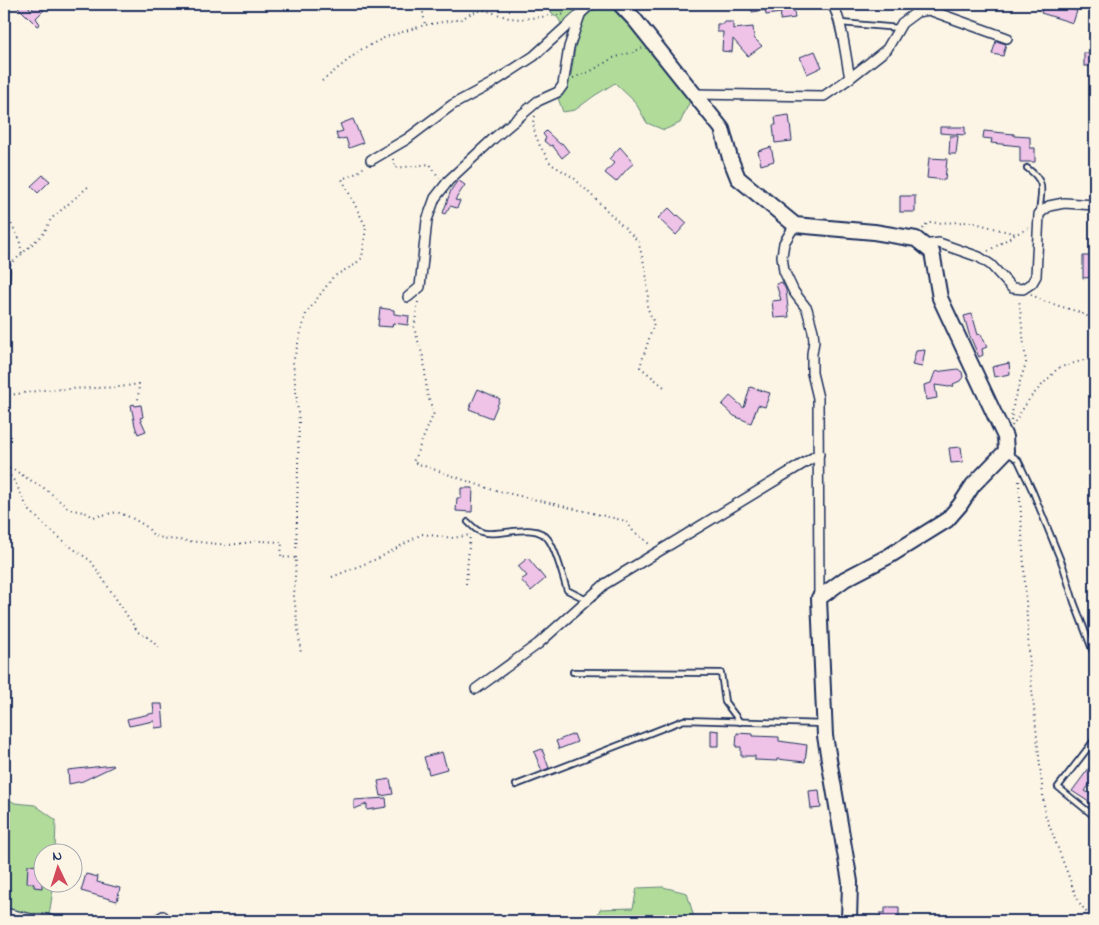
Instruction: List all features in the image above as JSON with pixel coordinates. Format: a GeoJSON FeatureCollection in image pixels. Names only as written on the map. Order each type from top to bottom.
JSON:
{"type":"FeatureCollection","features":[{"type":"Feature","properties":{"kind":"street"},"geometry":{"type":"LineString","coordinates":[[371,160],[407,139],[452,105],[491,84],[534,56],[591,4]]}},
{"type":"Feature","properties":{"kind":"street"},"geometry":{"type":"LineString","coordinates":[[620,4],[635,20],[722,129],[738,178],[795,225],[874,232],[920,242],[939,243],[979,257],[1012,288],[1022,289],[1032,283],[1036,276],[1039,219],[1049,206],[1064,203],[1095,205]]}},
{"type":"Feature","properties":{"kind":"street"},"geometry":{"type":"LineString","coordinates":[[832,4],[836,9],[850,78]]}},
{"type":"Feature","properties":{"kind":"street"},"geometry":{"type":"LineString","coordinates":[[694,94],[824,96],[887,49],[902,23],[923,8],[939,4]]}},
{"type":"Feature","properties":{"kind":"street"},"geometry":{"type":"LineString","coordinates":[[923,8],[1008,38]]}},
{"type":"Feature","properties":{"kind":"street"},"geometry":{"type":"LineString","coordinates":[[408,297],[420,287],[427,220],[436,198],[445,186],[493,139],[538,101],[558,92],[564,82],[569,47],[582,12]]}},
{"type":"Feature","properties":{"kind":"street"},"geometry":{"type":"LineString","coordinates":[[795,225],[784,243],[782,256],[784,271],[794,292],[807,309],[813,331],[812,373],[818,398],[819,598],[825,736],[850,882],[849,921]]}},
{"type":"Feature","properties":{"kind":"street"},"geometry":{"type":"LineString","coordinates":[[819,598],[845,579],[889,556],[947,520],[973,485],[1006,451],[1005,437],[940,298],[932,252],[920,242]]}},
{"type":"Feature","properties":{"kind":"street"},"geometry":{"type":"LineString","coordinates":[[4,282],[5,271]]}},
{"type":"Feature","properties":{"kind":"street"},"geometry":{"type":"LineString","coordinates":[[476,689],[538,644],[605,584],[819,454]]}},
{"type":"Feature","properties":{"kind":"street"},"geometry":{"type":"LineString","coordinates":[[4,913],[52,921]]}},
{"type":"Feature","properties":{"kind":"lane"},"geometry":{"type":"LineString","coordinates":[[839,23],[899,28]]}},
{"type":"Feature","properties":{"kind":"lane"},"geometry":{"type":"LineString","coordinates":[[1027,168],[1036,174],[1042,184],[1039,219]]}},
{"type":"Feature","properties":{"kind":"lane"},"geometry":{"type":"LineString","coordinates":[[1006,451],[1018,460],[1033,492],[1063,566],[1074,602],[1095,657]]}},
{"type":"Feature","properties":{"kind":"lane"},"geometry":{"type":"LineString","coordinates":[[468,522],[478,531],[491,533],[521,530],[539,532],[548,538],[567,590],[587,600]]}},
{"type":"Feature","properties":{"kind":"lane"},"geometry":{"type":"LineString","coordinates":[[573,672],[721,673],[725,702],[740,722]]}},
{"type":"Feature","properties":{"kind":"lane"},"geometry":{"type":"LineString","coordinates":[[516,786],[684,720],[825,724]]}},
{"type":"Feature","properties":{"kind":"lane"},"geometry":{"type":"LineString","coordinates":[[1095,739],[1058,787],[1095,817]]}},
{"type":"Feature","properties":{"kind":"path"},"geometry":{"type":"LineString","coordinates":[[425,4],[422,6],[425,25]]}},
{"type":"Feature","properties":{"kind":"path"},"geometry":{"type":"LineString","coordinates":[[322,81],[362,49],[386,37],[425,25],[461,19],[472,13],[485,10],[510,18],[522,19],[582,12]]}},
{"type":"Feature","properties":{"kind":"path"},"geometry":{"type":"LineString","coordinates":[[564,82],[591,71],[613,58],[653,43]]}},
{"type":"Feature","properties":{"kind":"path"},"geometry":{"type":"LineString","coordinates":[[538,101],[533,122],[535,134],[551,164],[574,178],[638,241],[646,270],[648,307],[654,323],[640,367],[664,387]]}},
{"type":"Feature","properties":{"kind":"path"},"geometry":{"type":"LineString","coordinates":[[388,150],[396,168],[430,164],[445,186]]}},
{"type":"Feature","properties":{"kind":"path"},"geometry":{"type":"LineString","coordinates":[[301,654],[294,596],[299,422],[293,362],[306,314],[333,277],[362,258],[366,227],[342,179],[357,173],[371,160]]}},
{"type":"Feature","properties":{"kind":"path"},"geometry":{"type":"LineString","coordinates":[[5,271],[44,233],[51,219],[89,186]]}},
{"type":"Feature","properties":{"kind":"path"},"geometry":{"type":"LineString","coordinates":[[4,211],[19,238],[22,254]]}},
{"type":"Feature","properties":{"kind":"path"},"geometry":{"type":"LineString","coordinates":[[979,257],[1039,219]]}},
{"type":"Feature","properties":{"kind":"path"},"geometry":{"type":"LineString","coordinates":[[920,242],[927,223],[971,222],[1016,234]]}},
{"type":"Feature","properties":{"kind":"path"},"geometry":{"type":"LineString","coordinates":[[420,287],[414,328],[424,360],[427,394],[434,413],[413,462],[490,489],[626,521],[633,531],[657,553]]}},
{"type":"Feature","properties":{"kind":"path"},"geometry":{"type":"LineString","coordinates":[[1095,320],[1079,312],[1043,301],[1022,289],[1019,300],[1026,363],[1014,400],[1010,429],[1030,398],[1058,368],[1084,360],[1095,359]]}},
{"type":"Feature","properties":{"kind":"path"},"geometry":{"type":"LineString","coordinates":[[4,396],[43,390],[120,388],[139,384],[138,400]]}},
{"type":"Feature","properties":{"kind":"path"},"geometry":{"type":"LineString","coordinates":[[4,468],[13,470],[47,490],[70,509],[87,513],[93,517],[117,512],[147,527],[154,536],[228,545],[260,541],[282,542],[281,557],[296,558]]}},
{"type":"Feature","properties":{"kind":"path"},"geometry":{"type":"LineString","coordinates":[[4,468],[15,482],[28,508],[49,529],[91,561],[138,632],[148,637],[160,649]]}},
{"type":"Feature","properties":{"kind":"path"},"geometry":{"type":"LineString","coordinates":[[1019,479],[1030,670],[1046,814],[1078,901],[1093,921]]}},
{"type":"Feature","properties":{"kind":"path"},"geometry":{"type":"LineString","coordinates":[[466,584],[470,535],[473,526]]}},
{"type":"Feature","properties":{"kind":"path"},"geometry":{"type":"LineString","coordinates":[[332,577],[379,558],[422,534],[453,538],[470,535]]}},
{"type":"Feature","properties":{"kind":"green space"},"geometry":{"type":"Polygon","coordinates":[[[554,4],[613,4],[641,34],[691,99],[680,123],[664,130],[647,123],[635,102],[615,83],[575,110],[563,112],[558,98],[571,75],[575,48],[558,18],[551,12],[554,4]]]}},
{"type":"Feature","properties":{"kind":"green space"},"geometry":{"type":"Polygon","coordinates":[[[4,797],[15,803],[35,805],[56,820],[55,842],[32,842],[32,892],[53,892],[49,916],[27,916],[4,910],[4,797]]]}},
{"type":"Feature","properties":{"kind":"green space"},"geometry":{"type":"Polygon","coordinates":[[[663,887],[687,893],[695,921],[596,921],[600,909],[633,908],[637,888],[663,887]]]}},
{"type":"Feature","properties":{"kind":"building"},"geometry":{"type":"Polygon","coordinates":[[[15,4],[27,4],[31,10],[37,4],[44,10],[36,18],[40,24],[37,26],[15,4]]]}},
{"type":"Feature","properties":{"kind":"building"},"geometry":{"type":"Polygon","coordinates":[[[751,4],[793,4],[795,18],[780,20],[781,13],[766,15],[765,10],[752,12],[751,4]]]}},
{"type":"Feature","properties":{"kind":"building"},"geometry":{"type":"Polygon","coordinates":[[[1044,4],[1056,4],[1077,11],[1073,23],[1041,13],[1044,4]]]}},
{"type":"Feature","properties":{"kind":"building"},"geometry":{"type":"Polygon","coordinates":[[[724,22],[733,22],[733,29],[753,27],[754,38],[762,46],[748,56],[733,39],[732,52],[722,51],[723,32],[717,32],[717,24],[724,24],[724,22]]]}},
{"type":"Feature","properties":{"kind":"building"},"geometry":{"type":"Polygon","coordinates":[[[996,41],[1006,44],[1003,56],[992,54],[996,41]]]}},
{"type":"Feature","properties":{"kind":"building"},"geometry":{"type":"Polygon","coordinates":[[[815,51],[822,67],[807,74],[800,57],[815,51]]]}},
{"type":"Feature","properties":{"kind":"building"},"geometry":{"type":"Polygon","coordinates":[[[1084,53],[1095,53],[1095,66],[1084,66],[1084,53]]]}},
{"type":"Feature","properties":{"kind":"building"},"geometry":{"type":"Polygon","coordinates":[[[789,115],[792,141],[775,143],[773,125],[776,125],[775,117],[789,115]]]}},
{"type":"Feature","properties":{"kind":"building"},"geometry":{"type":"Polygon","coordinates":[[[353,119],[363,143],[349,148],[346,138],[338,140],[336,133],[343,131],[340,124],[353,119]]]}},
{"type":"Feature","properties":{"kind":"building"},"geometry":{"type":"Polygon","coordinates":[[[940,127],[965,127],[965,135],[940,133],[940,127]]]}},
{"type":"Feature","properties":{"kind":"building"},"geometry":{"type":"Polygon","coordinates":[[[546,131],[560,144],[562,143],[569,152],[562,158],[552,145],[550,146],[544,141],[546,138],[543,134],[546,131]]]}},
{"type":"Feature","properties":{"kind":"building"},"geometry":{"type":"Polygon","coordinates":[[[984,131],[1030,137],[1030,148],[1035,148],[1035,162],[1020,162],[1020,146],[991,143],[992,139],[983,138],[984,131]]]}},
{"type":"Feature","properties":{"kind":"building"},"geometry":{"type":"Polygon","coordinates":[[[950,136],[958,136],[956,154],[949,154],[950,136]]]}},
{"type":"Feature","properties":{"kind":"building"},"geometry":{"type":"Polygon","coordinates":[[[620,147],[634,163],[616,182],[605,173],[614,163],[609,159],[620,147]]]}},
{"type":"Feature","properties":{"kind":"building"},"geometry":{"type":"Polygon","coordinates":[[[771,147],[774,161],[761,165],[758,151],[771,147]]]}},
{"type":"Feature","properties":{"kind":"building"},"geometry":{"type":"Polygon","coordinates":[[[929,158],[947,159],[945,180],[927,178],[929,158]]]}},
{"type":"Feature","properties":{"kind":"building"},"geometry":{"type":"Polygon","coordinates":[[[43,175],[50,181],[38,193],[31,186],[43,175]]]}},
{"type":"Feature","properties":{"kind":"building"},"geometry":{"type":"Polygon","coordinates":[[[458,180],[465,185],[455,200],[460,201],[457,208],[450,206],[445,214],[443,213],[451,190],[458,180]]]}},
{"type":"Feature","properties":{"kind":"building"},"geometry":{"type":"Polygon","coordinates":[[[900,196],[915,196],[915,212],[900,212],[900,196]]]}},
{"type":"Feature","properties":{"kind":"building"},"geometry":{"type":"Polygon","coordinates":[[[669,208],[687,223],[676,235],[658,218],[669,208]]]}},
{"type":"Feature","properties":{"kind":"building"},"geometry":{"type":"Polygon","coordinates":[[[1083,256],[1095,256],[1095,277],[1083,278],[1083,256]]]}},
{"type":"Feature","properties":{"kind":"building"},"geometry":{"type":"Polygon","coordinates":[[[782,282],[786,290],[789,317],[774,318],[772,301],[781,300],[776,284],[782,282]]]}},
{"type":"Feature","properties":{"kind":"building"},"geometry":{"type":"Polygon","coordinates":[[[380,308],[394,310],[394,314],[409,316],[408,325],[393,323],[392,327],[378,326],[380,308]]]}},
{"type":"Feature","properties":{"kind":"building"},"geometry":{"type":"Polygon","coordinates":[[[972,314],[978,335],[981,334],[987,347],[982,349],[983,355],[979,357],[964,316],[972,314]]]}},
{"type":"Feature","properties":{"kind":"building"},"geometry":{"type":"Polygon","coordinates":[[[925,350],[922,367],[912,365],[916,351],[925,350]]]}},
{"type":"Feature","properties":{"kind":"building"},"geometry":{"type":"Polygon","coordinates":[[[1009,363],[1010,374],[994,377],[992,367],[1009,363]]]}},
{"type":"Feature","properties":{"kind":"building"},"geometry":{"type":"Polygon","coordinates":[[[958,369],[962,372],[963,377],[960,381],[953,384],[954,386],[949,387],[935,385],[937,398],[926,400],[924,385],[931,383],[935,372],[958,369]]]}},
{"type":"Feature","properties":{"kind":"building"},"geometry":{"type":"Polygon","coordinates":[[[750,387],[770,393],[765,407],[758,405],[751,423],[734,416],[722,405],[730,396],[744,408],[750,387]]]}},
{"type":"Feature","properties":{"kind":"building"},"geometry":{"type":"Polygon","coordinates":[[[478,389],[500,399],[492,418],[469,409],[478,389]]]}},
{"type":"Feature","properties":{"kind":"building"},"geometry":{"type":"Polygon","coordinates":[[[134,404],[135,406],[141,405],[143,417],[140,418],[146,431],[138,434],[131,405],[134,404]]]}},
{"type":"Feature","properties":{"kind":"building"},"geometry":{"type":"Polygon","coordinates":[[[961,447],[963,462],[951,463],[949,448],[961,447]]]}},
{"type":"Feature","properties":{"kind":"building"},"geometry":{"type":"Polygon","coordinates":[[[461,488],[473,488],[472,512],[456,511],[457,498],[461,498],[461,488]]]}},
{"type":"Feature","properties":{"kind":"building"},"geometry":{"type":"Polygon","coordinates":[[[528,558],[545,579],[531,591],[521,580],[527,576],[518,566],[528,558]]]}},
{"type":"Feature","properties":{"kind":"building"},"geometry":{"type":"Polygon","coordinates":[[[153,704],[162,704],[164,727],[155,728],[154,721],[129,726],[127,719],[154,713],[153,704]]]}},
{"type":"Feature","properties":{"kind":"building"},"geometry":{"type":"Polygon","coordinates":[[[711,730],[719,731],[719,746],[711,746],[711,730]]]}},
{"type":"Feature","properties":{"kind":"building"},"geometry":{"type":"Polygon","coordinates":[[[737,733],[779,737],[779,741],[807,745],[805,762],[777,759],[777,761],[755,760],[755,756],[741,756],[741,747],[736,747],[737,733]]]}},
{"type":"Feature","properties":{"kind":"building"},"geometry":{"type":"Polygon","coordinates":[[[574,734],[577,742],[559,749],[556,741],[574,734]]]}},
{"type":"Feature","properties":{"kind":"building"},"geometry":{"type":"Polygon","coordinates":[[[542,749],[549,768],[542,771],[534,752],[542,749]]]}},
{"type":"Feature","properties":{"kind":"building"},"geometry":{"type":"Polygon","coordinates":[[[442,752],[447,769],[429,774],[424,757],[442,752]]]}},
{"type":"Feature","properties":{"kind":"building"},"geometry":{"type":"Polygon","coordinates":[[[1095,760],[1095,776],[1085,791],[1095,797],[1095,806],[1072,791],[1095,760]]]}},
{"type":"Feature","properties":{"kind":"building"},"geometry":{"type":"Polygon","coordinates":[[[113,765],[83,781],[69,784],[68,770],[113,765]]]}},
{"type":"Feature","properties":{"kind":"building"},"geometry":{"type":"Polygon","coordinates":[[[390,779],[393,794],[381,796],[378,781],[390,779]]]}},
{"type":"Feature","properties":{"kind":"building"},"geometry":{"type":"Polygon","coordinates":[[[819,790],[821,808],[811,809],[809,791],[819,790]]]}},
{"type":"Feature","properties":{"kind":"building"},"geometry":{"type":"Polygon","coordinates":[[[386,798],[387,807],[367,810],[367,804],[354,809],[354,800],[386,798]]]}},
{"type":"Feature","properties":{"kind":"building"},"geometry":{"type":"Polygon","coordinates":[[[28,865],[32,865],[32,884],[27,883],[28,865]]]}},
{"type":"Feature","properties":{"kind":"building"},"geometry":{"type":"Polygon","coordinates":[[[86,874],[98,877],[97,882],[120,888],[117,901],[82,891],[86,874]]]}},
{"type":"Feature","properties":{"kind":"building"},"geometry":{"type":"Polygon","coordinates":[[[885,907],[899,907],[899,921],[880,921],[880,913],[885,913],[885,907]]]}}]}
